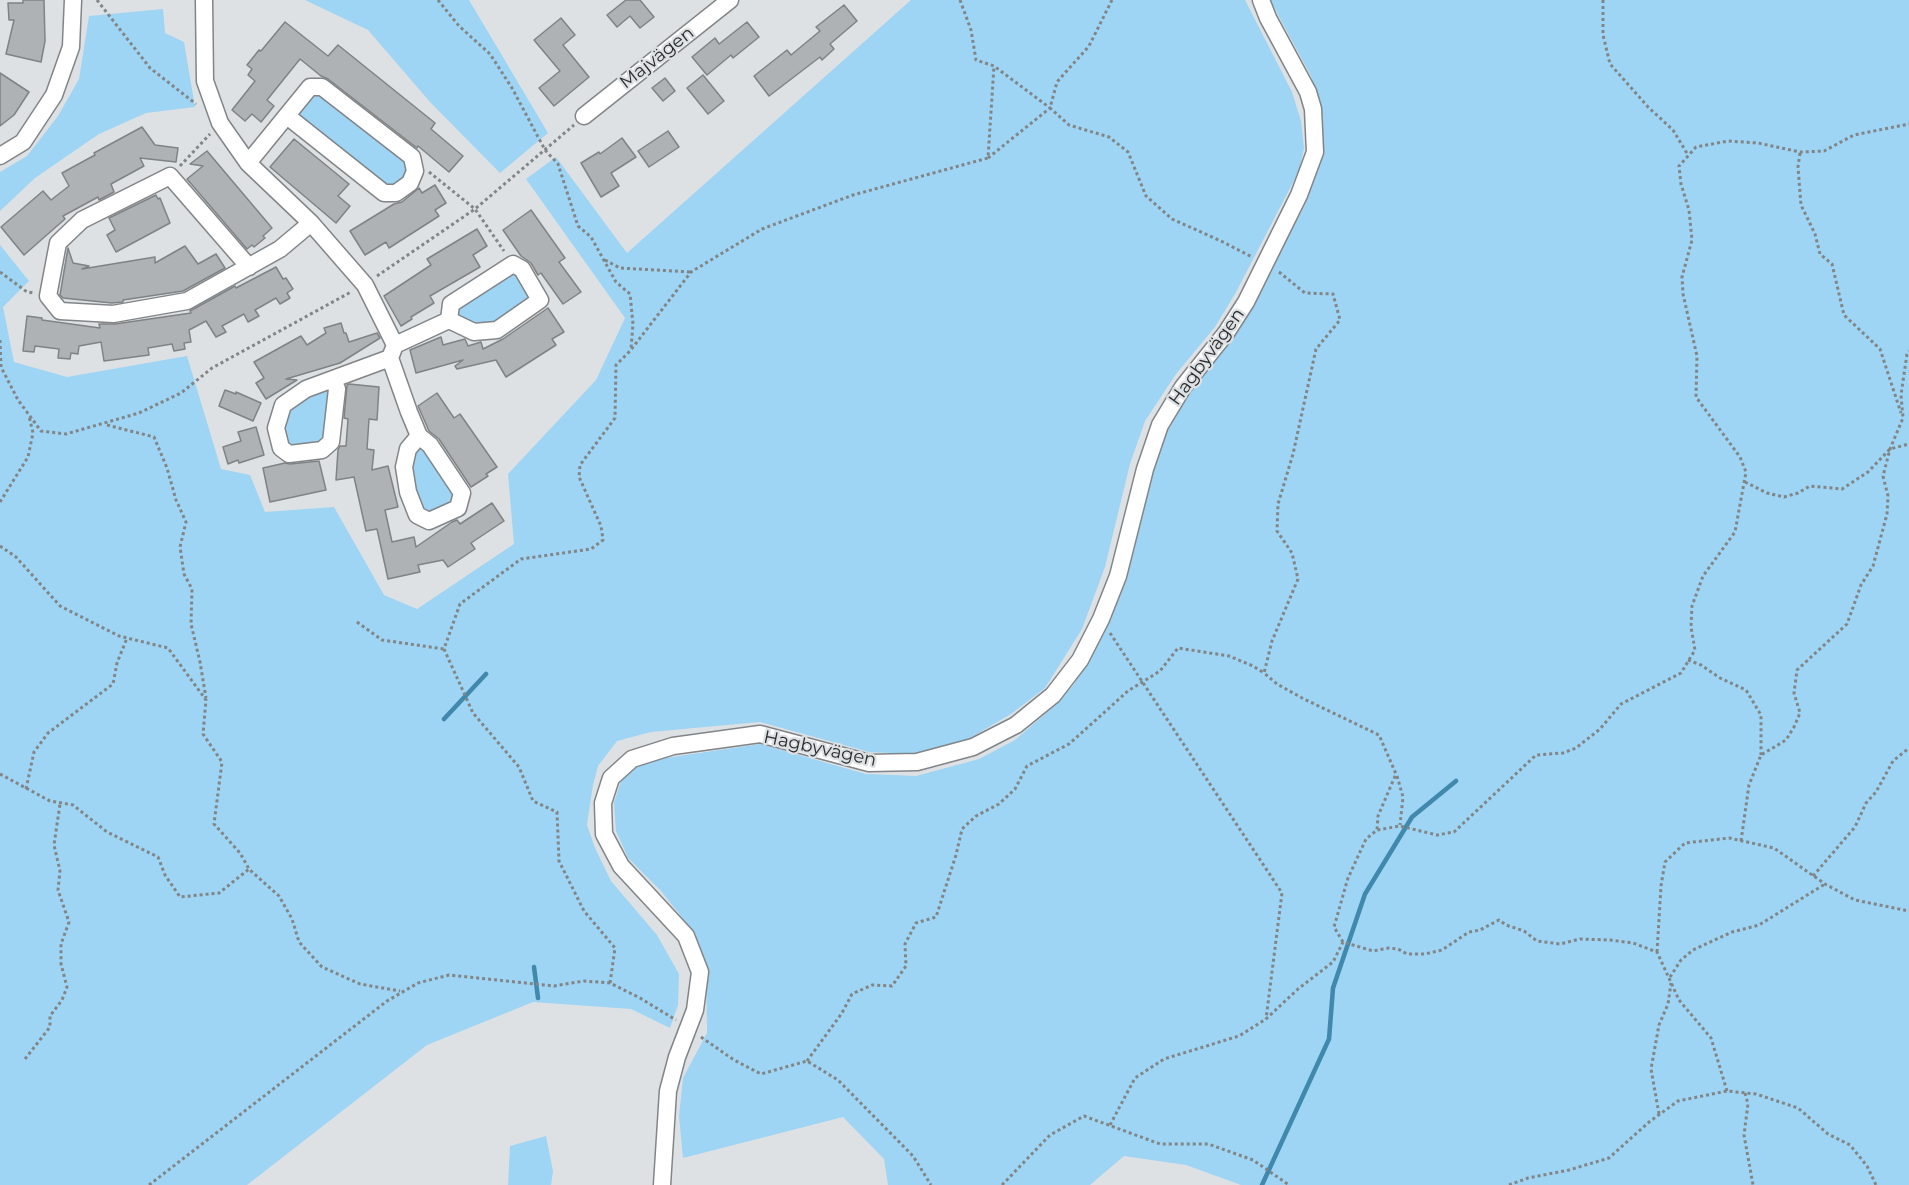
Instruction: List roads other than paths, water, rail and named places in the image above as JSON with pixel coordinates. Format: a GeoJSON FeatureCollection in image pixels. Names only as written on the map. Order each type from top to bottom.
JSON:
{"type":"FeatureCollection","features":[{"type":"Feature","properties":{"kind":"street"},"geometry":{"type":"LineString","coordinates":[[0,156],[23,142],[54,95],[71,47],[73,0]]}},
{"type":"Feature","properties":{"kind":"street"},"geometry":{"type":"LineString","coordinates":[[204,0],[205,81],[220,123],[248,163],[311,223],[365,285],[393,351],[409,412],[419,436],[430,445],[462,493],[458,508],[429,521],[417,515],[408,492],[404,467],[408,448],[419,436]]}},
{"type":"Feature","properties":{"kind":"street","name":"Majvägen"},"geometry":{"type":"LineString","coordinates":[[584,116],[730,0]]}},
{"type":"Feature","properties":{"kind":"street","name":"Hagbyvägen"},"geometry":{"type":"LineString","coordinates":[[662,1185],[668,1091],[695,1010],[700,972],[686,936],[621,866],[604,834],[603,803],[611,778],[632,759],[673,746],[760,734],[869,763],[917,762],[973,747],[1016,726],[1053,695],[1080,660],[1101,619],[1118,576],[1144,469],[1161,424],[1183,387],[1226,333],[1246,302],[1299,195],[1315,152],[1312,109],[1308,92],[1268,18],[1261,0]]}},
{"type":"Feature","properties":{"kind":"street"},"geometry":{"type":"LineString","coordinates":[[248,163],[310,87],[322,87],[411,157],[415,171],[410,183],[396,193],[384,193],[287,116]]}},
{"type":"Feature","properties":{"kind":"street"},"geometry":{"type":"LineString","coordinates":[[249,267],[170,176],[82,220],[58,243],[48,296],[60,311],[113,314],[188,301],[249,267],[280,249],[311,223]]}},
{"type":"Feature","properties":{"kind":"street"},"geometry":{"type":"LineString","coordinates":[[513,264],[522,269],[540,300],[496,330],[474,332],[449,320],[451,304],[513,264]]}},
{"type":"Feature","properties":{"kind":"street"},"geometry":{"type":"LineString","coordinates":[[333,380],[338,390],[331,442],[322,450],[289,454],[281,448],[276,428],[283,405],[306,389],[333,380],[393,351],[449,320]]}},
{"type":"Feature","properties":{"kind":"waterway"},"geometry":{"type":"LineString","coordinates":[[444,719],[486,674]]}},
{"type":"Feature","properties":{"kind":"waterway"},"geometry":{"type":"LineString","coordinates":[[1262,1185],[1329,1039],[1333,988],[1365,894],[1412,817],[1456,781]]}},
{"type":"Feature","properties":{"kind":"waterway"},"geometry":{"type":"LineString","coordinates":[[534,967],[538,998]]}}]}
